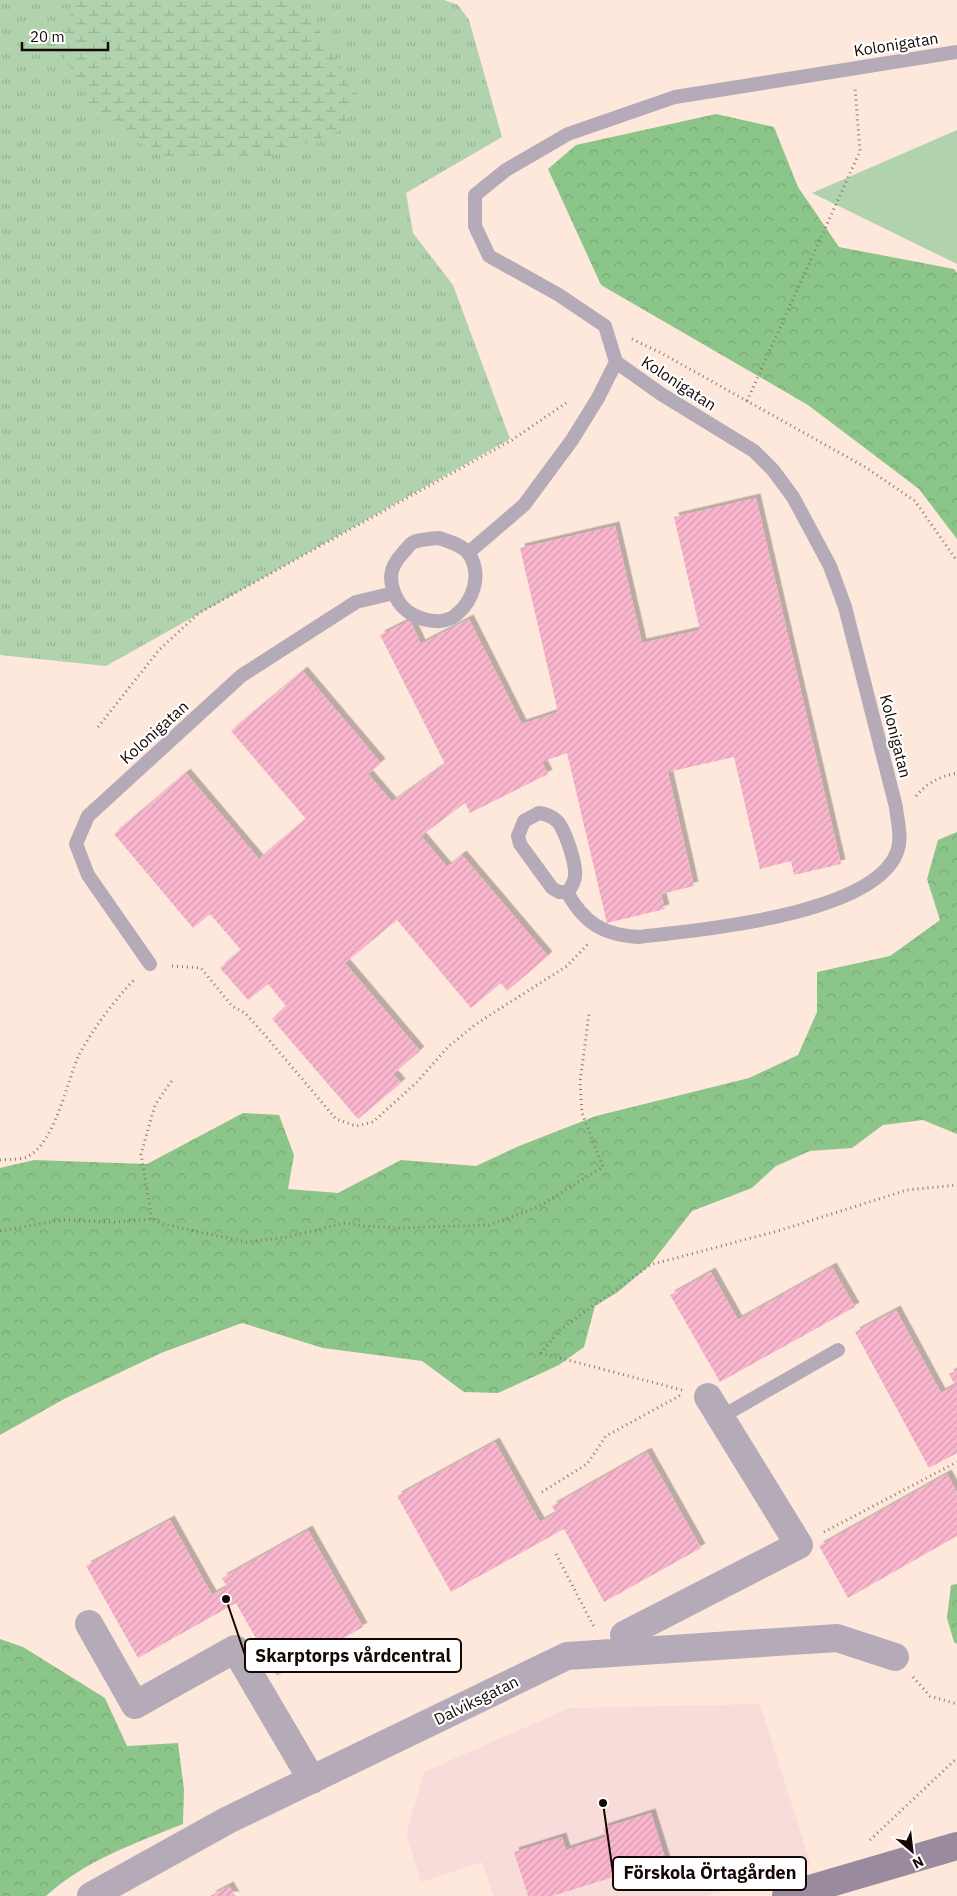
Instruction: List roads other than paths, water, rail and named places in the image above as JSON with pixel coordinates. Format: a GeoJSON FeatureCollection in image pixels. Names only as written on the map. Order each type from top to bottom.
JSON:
{"type":"FeatureCollection","features":[{"type":"Feature","properties":{"kind":"street"},"geometry":{"type":"LineString","coordinates":[[634,1651],[624,1634],[799,1545],[714,1407]]}},
{"type":"Feature","properties":{"kind":"street"},"geometry":{"type":"LineString","coordinates":[[89,1624],[135,1706],[235,1649],[312,1780]]}},
{"type":"Feature","properties":{"kind":"street","name":"Dalviksgatan"},"geometry":{"type":"LineString","coordinates":[[91,1896],[228,1820],[567,1656],[837,1638],[895,1657]]}},
{"type":"Feature","properties":{"kind":"street"},"geometry":{"type":"LineString","coordinates":[[786,1896],[957,1846]]}},
{"type":"Feature","properties":{"kind":"lane","name":"Kolonigatan"},"geometry":{"type":"LineString","coordinates":[[567,892],[576,908],[598,927],[620,936],[639,937],[780,917],[822,904],[865,884],[887,867],[898,849],[896,807],[845,607],[830,566],[793,497],[773,470],[754,451],[660,394],[616,362],[605,326],[560,295],[489,256],[475,226],[475,195],[506,170],[568,134],[675,97],[957,52]]}},
{"type":"Feature","properties":{"kind":"lane","name":"Kolonigatan"},"geometry":{"type":"LineString","coordinates":[[468,552],[524,505],[572,440],[598,398],[616,362]]}},
{"type":"Feature","properties":{"kind":"lane"},"geometry":{"type":"LineString","coordinates":[[439,538],[454,543],[468,552],[475,569],[475,588],[465,605],[455,616],[436,621],[418,618],[402,607],[394,593],[390,578],[394,563],[412,543],[439,538]]}},
{"type":"Feature","properties":{"kind":"lane","name":"Kolonigatan"},"geometry":{"type":"LineString","coordinates":[[150,964],[88,875],[76,844],[88,816],[240,676],[356,602],[394,593]]}},
{"type":"Feature","properties":{"kind":"lane","name":"Kolonigatan"},"geometry":{"type":"LineString","coordinates":[[539,813],[547,814],[557,820],[563,829],[575,870],[572,886],[567,892],[559,892],[552,888],[520,844],[519,829],[524,821],[531,816],[539,813]]}},
{"type":"Feature","properties":{"kind":"lane"},"geometry":{"type":"LineString","coordinates":[[714,1407],[838,1350]]}},
{"type":"Feature","properties":{"kind":"place","name":"Skarptorps vårdcentral"},"geometry":{"type":"Point","coordinates":[226,1599]}},
{"type":"Feature","properties":{"kind":"place","name":"Förskola Örtagården"},"geometry":{"type":"Point","coordinates":[603,1803]}}]}
